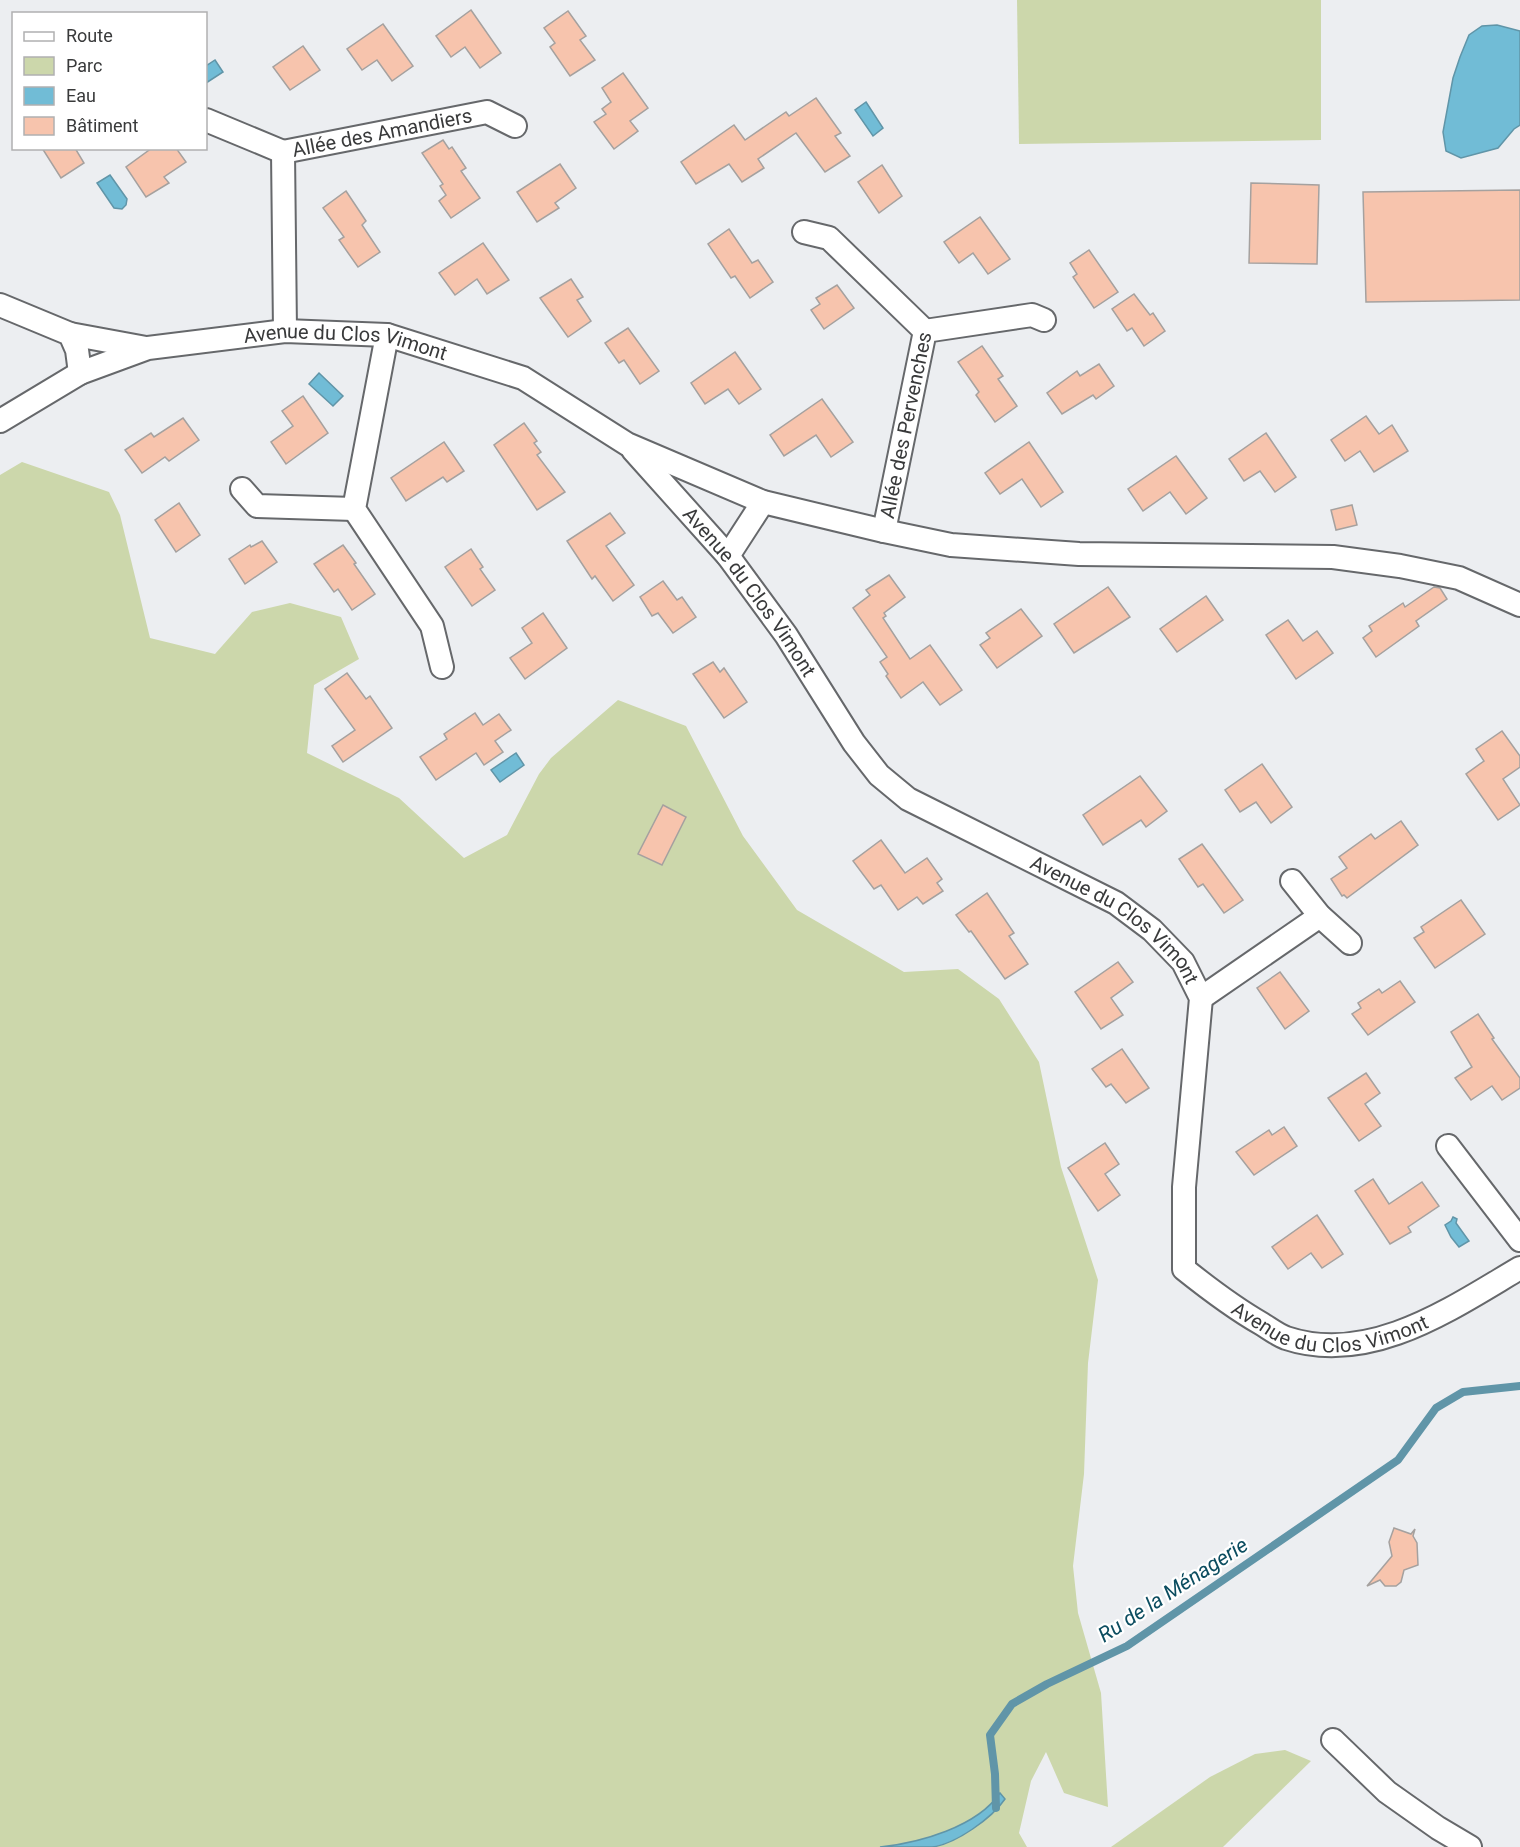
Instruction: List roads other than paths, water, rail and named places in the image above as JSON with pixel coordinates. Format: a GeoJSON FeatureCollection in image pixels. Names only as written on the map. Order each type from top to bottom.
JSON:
{"type":"FeatureCollection","features":[{"type":"Feature","properties":{"kind":"street","name":"Allée des Amandiers"},"geometry":{"type":"LineString","coordinates":[[285,331],[283,152],[487,112],[514,126]]}},
{"type":"Feature","properties":{"kind":"street"},"geometry":{"type":"LineString","coordinates":[[207,120],[283,152]]}},
{"type":"Feature","properties":{"kind":"street"},"geometry":{"type":"LineString","coordinates":[[804,232],[829,238],[925,331]]}},
{"type":"Feature","properties":{"kind":"street","name":"Avenue du Clos Vimont"},"geometry":{"type":"LineString","coordinates":[[0,305],[70,334],[148,348]]}},
{"type":"Feature","properties":{"kind":"street","name":"Allée des Pervenches"},"geometry":{"type":"LineString","coordinates":[[884,531],[925,331],[1032,315],[1044,320]]}},
{"type":"Feature","properties":{"kind":"street","name":"Avenue du Clos Vimont"},"geometry":{"type":"LineString","coordinates":[[0,421],[80,373],[148,348],[285,331],[387,335],[524,378],[627,444],[763,502],[884,531],[951,545],[1079,554],[1333,557],[1400,566],[1459,578],[1520,605]]}},
{"type":"Feature","properties":{"kind":"street"},"geometry":{"type":"LineString","coordinates":[[70,334],[77,350],[80,373]]}},
{"type":"Feature","properties":{"kind":"street"},"geometry":{"type":"LineString","coordinates":[[387,335],[354,509],[432,626],[442,667]]}},
{"type":"Feature","properties":{"kind":"street","name":"Avenue du Clos Vimont"},"geometry":{"type":"LineString","coordinates":[[627,444],[728,556],[786,634],[854,743],[879,775],[908,799],[1116,903],[1152,930],[1183,962],[1201,998],[1184,1187],[1184,1269],[1236,1310],[1285,1337],[1312,1343],[1350,1344],[1388,1336],[1433,1319],[1520,1268]]}},
{"type":"Feature","properties":{"kind":"street"},"geometry":{"type":"LineString","coordinates":[[242,489],[257,506],[354,509]]}},
{"type":"Feature","properties":{"kind":"street"},"geometry":{"type":"LineString","coordinates":[[728,556],[763,502]]}},
{"type":"Feature","properties":{"kind":"street"},"geometry":{"type":"LineString","coordinates":[[1292,881],[1320,916],[1350,943]]}},
{"type":"Feature","properties":{"kind":"street"},"geometry":{"type":"LineString","coordinates":[[1201,998],[1320,916]]}},
{"type":"Feature","properties":{"kind":"street"},"geometry":{"type":"LineString","coordinates":[[1448,1146],[1520,1240]]}},
{"type":"Feature","properties":{"kind":"street"},"geometry":{"type":"LineString","coordinates":[[1332,1740],[1387,1792],[1438,1828],[1470,1847]]}},
{"type":"Feature","properties":{"kind":"water"},"geometry":{"type":"Polygon","coordinates":[[[1497,25],[1520,31],[1520,125],[1498,148],[1461,158],[1446,151],[1443,132],[1453,78],[1469,35],[1482,26],[1497,25]]]}},
{"type":"Feature","properties":{"kind":"water"},"geometry":{"type":"Polygon","coordinates":[[[215,60],[223,72],[207,82],[207,65],[215,60]]]}},
{"type":"Feature","properties":{"kind":"water"},"geometry":{"type":"Polygon","coordinates":[[[866,102],[883,128],[873,136],[855,110],[866,102]]]}},
{"type":"Feature","properties":{"kind":"water"},"geometry":{"type":"Polygon","coordinates":[[[110,175],[127,199],[122,209],[114,208],[97,183],[110,175]]]}},
{"type":"Feature","properties":{"kind":"water"},"geometry":{"type":"Polygon","coordinates":[[[319,373],[343,396],[333,406],[309,384],[319,373]]]}},
{"type":"Feature","properties":{"kind":"water"},"geometry":{"type":"Polygon","coordinates":[[[516,753],[524,765],[500,782],[491,770],[516,753]]]}},
{"type":"Feature","properties":{"kind":"water"},"geometry":{"type":"Polygon","coordinates":[[[1453,1217],[1457,1219],[1456,1223],[1469,1241],[1459,1247],[1445,1225],[1453,1217]]]}},
{"type":"Feature","properties":{"kind":"water"},"geometry":{"type":"Polygon","coordinates":[[[1000,1793],[1005,1799],[991,1814],[973,1829],[952,1841],[932,1847],[880,1847],[912,1842],[962,1824],[990,1805],[1000,1793]]]}},
{"type":"Feature","properties":{"kind":"waterway","name":"Ru de la Ménagerie"},"geometry":{"type":"LineString","coordinates":[[996,1808],[990,1735],[1012,1704],[1047,1684],[1127,1646],[1398,1460],[1436,1408],[1463,1392],[1520,1386]]}}]}
